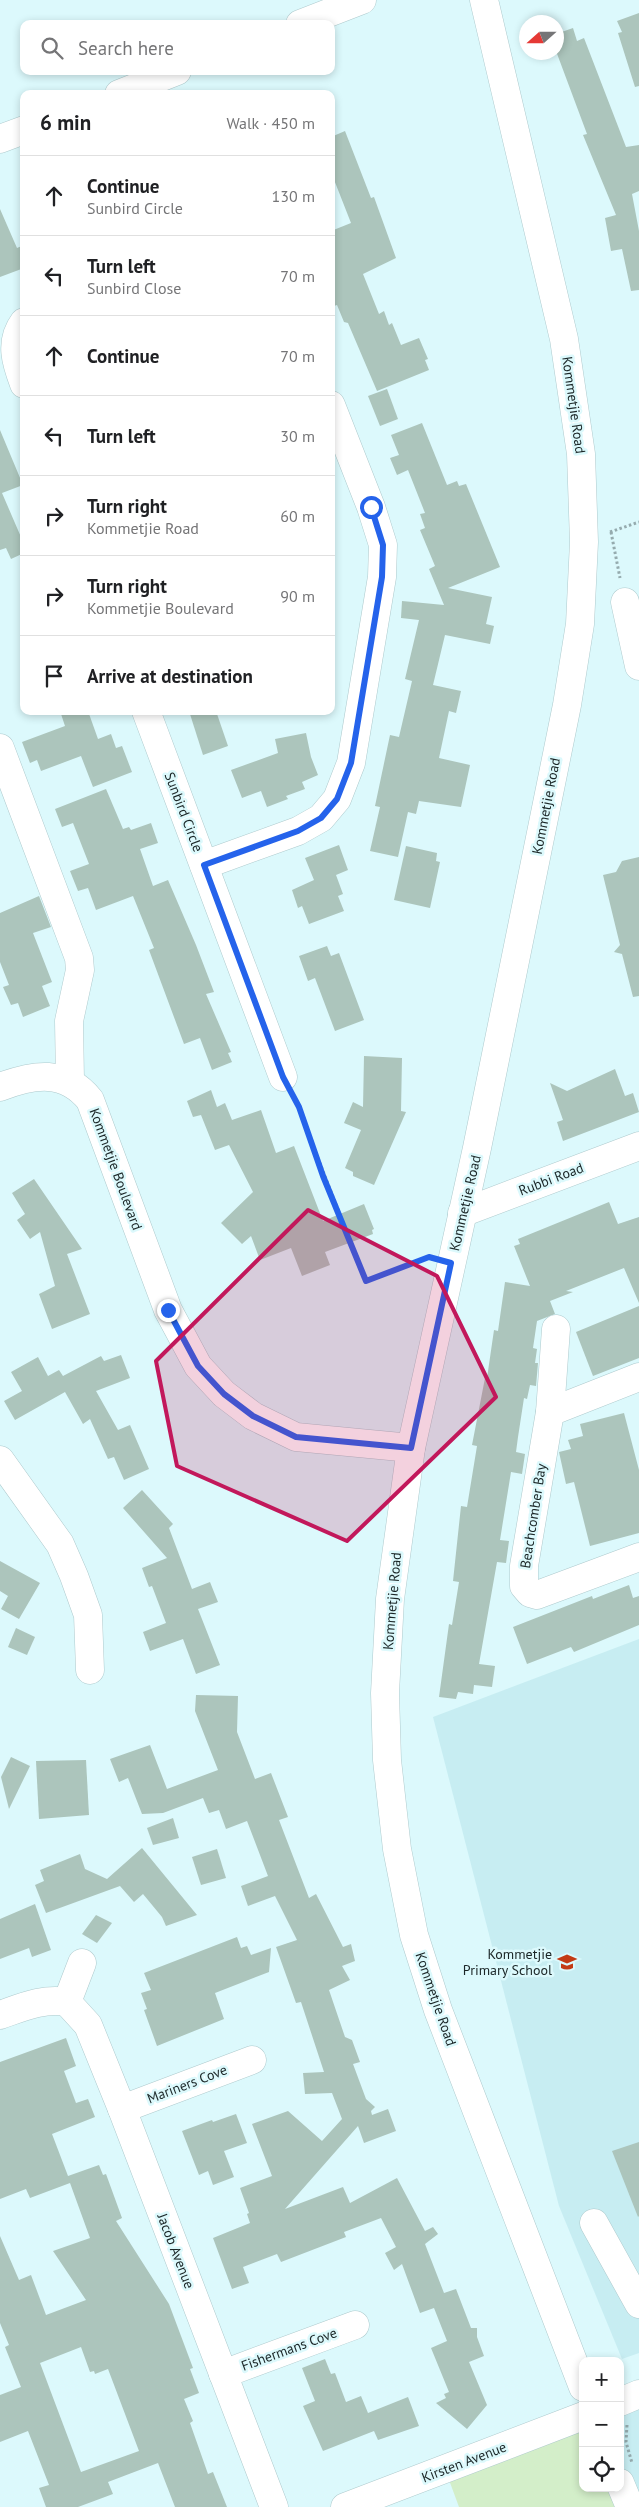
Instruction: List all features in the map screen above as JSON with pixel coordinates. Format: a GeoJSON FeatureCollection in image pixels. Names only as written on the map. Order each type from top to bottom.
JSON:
{"type":"FeatureCollection","features":[{"type":"Feature","properties":{"kind":"street"},"geometry":{"type":"LineString","coordinates":[[310,20],[362,0]]}},
{"type":"Feature","properties":{"kind":"street","name":"Kommetjie Road"},"geometry":{"type":"LineString","coordinates":[[484,0],[564,338],[581,454],[584,542],[580,624],[567,705],[462,1213],[411,1448],[390,1599],[384,1693],[387,1760],[397,1849],[414,1935],[438,2010],[579,2377]]}},
{"type":"Feature","properties":{"kind":"street"},"geometry":{"type":"LineString","coordinates":[[129,90],[167,75]]}},
{"type":"Feature","properties":{"kind":"street"},"geometry":{"type":"LineString","coordinates":[[0,139],[20,132]]}},
{"type":"Feature","properties":{"kind":"street"},"geometry":{"type":"LineString","coordinates":[[20,327],[14,348],[15,361],[20,374]]}},
{"type":"Feature","properties":{"kind":"street","name":"Sunbird Circle"},"geometry":{"type":"LineString","coordinates":[[148,715],[204,865],[298,831],[321,818],[337,799],[351,763],[382,577],[383,545],[371,507],[335,415]]}},
{"type":"Feature","properties":{"kind":"street"},"geometry":{"type":"LineString","coordinates":[[625,602],[639,666]]}},
{"type":"Feature","properties":{"kind":"street"},"geometry":{"type":"LineString","coordinates":[[0,748],[79,958],[80,970],[69,1021],[70,1081],[40,1077],[18,1080],[0,1087]]}},
{"type":"Feature","properties":{"kind":"street"},"geometry":{"type":"LineString","coordinates":[[204,865],[283,1077]]}},
{"type":"Feature","properties":{"kind":"street","name":"Kommetjie Boulevard"},"geometry":{"type":"LineString","coordinates":[[70,1081],[82,1089],[90,1100],[168,1310],[198,1366],[224,1394],[253,1416],[296,1437],[411,1448]]}},
{"type":"Feature","properties":{"kind":"street","name":"Rubbi Road"},"geometry":{"type":"LineString","coordinates":[[462,1213],[639,1146]]}},
{"type":"Feature","properties":{"kind":"street","name":"Beachcomber Bay"},"geometry":{"type":"LineString","coordinates":[[556,1329],[550,1412],[524,1566],[524,1586],[530,1594],[537,1595],[639,1557]]}},
{"type":"Feature","properties":{"kind":"street"},"geometry":{"type":"LineString","coordinates":[[550,1412],[639,1377]]}},
{"type":"Feature","properties":{"kind":"street"},"geometry":{"type":"LineString","coordinates":[[0,1460],[60,1544],[74,1576],[88,1615],[90,1670]]}},
{"type":"Feature","properties":{"kind":"street"},"geometry":{"type":"LineString","coordinates":[[0,2016],[53,1999],[67,2002],[82,1963]]}},
{"type":"Feature","properties":{"kind":"street","name":"Jacob Avenue"},"geometry":{"type":"LineString","coordinates":[[67,2002],[88,2025],[274,2507]]}},
{"type":"Feature","properties":{"kind":"street","name":"Mariners Cove"},"geometry":{"type":"LineString","coordinates":[[122,2109],[252,2060]]}},
{"type":"Feature","properties":{"kind":"street"},"geometry":{"type":"LineString","coordinates":[[594,2223],[639,2304]]}},
{"type":"Feature","properties":{"kind":"street","name":"Fishermans Cove"},"geometry":{"type":"LineString","coordinates":[[223,2374],[355,2325]]}},
{"type":"Feature","properties":{"kind":"street","name":"Kirsten Avenue"},"geometry":{"type":"LineString","coordinates":[[345,2507],[579,2418]]}},
{"type":"Feature","properties":{"kind":"street"},"geometry":{"type":"LineString","coordinates":[[627,2476],[630,2507]]}},
{"type":"Feature","properties":{"kind":"path"},"geometry":{"type":"LineString","coordinates":[[584,542],[639,522]]}},
{"type":"Feature","properties":{"kind":"path"},"geometry":{"type":"LineString","coordinates":[[611,532],[625,602]]}},
{"type":"Feature","properties":{"kind":"path"},"geometry":{"type":"LineString","coordinates":[[283,1077],[299,1107],[323,1176],[366,1281],[429,1257],[451,1263]]}},
{"type":"Feature","properties":{"kind":"path"},"geometry":{"type":"LineString","coordinates":[[627,2476],[625,2432],[630,2405]]}},
{"type":"Feature","properties":{"kind":"highlighted area"},"geometry":{"type":"Polygon","coordinates":[[[308,1210],[437,1276],[496,1397],[347,1541],[177,1466],[156,1361],[308,1210]]]}},
{"type":"Feature","properties":{"kind":"shaded area","name":"Kommetjie Primary School"},"geometry":{"type":"Polygon","coordinates":[[[639,1639],[639,2353],[624,2358],[621,2357],[559,2206],[433,1717],[639,1639]]]}},
{"type":"Feature","properties":{"kind":"shaded area"},"geometry":{"type":"Polygon","coordinates":[[[639,2394],[639,2507],[624,2488],[624,2400],[639,2394]]]}},
{"type":"Feature","properties":{"kind":"green space"},"geometry":{"type":"Polygon","coordinates":[[[579,2418],[579,2492],[622,2492],[630,2507],[459,2507],[445,2469],[579,2418]]]}},
{"type":"Feature","properties":{"kind":"building"},"geometry":{"type":"Polygon","coordinates":[[[639,13],[639,86],[635,87],[618,33],[622,32],[617,21],[639,13]]]}},
{"type":"Feature","properties":{"kind":"building"},"geometry":{"type":"Polygon","coordinates":[[[573,28],[577,41],[584,38],[626,147],[639,145],[639,191],[632,194],[639,231],[639,290],[631,291],[622,249],[611,251],[605,218],[616,215],[583,135],[587,134],[559,60],[564,60],[564,31],[573,28]]]}},
{"type":"Feature","properties":{"kind":"building"},"geometry":{"type":"Polygon","coordinates":[[[345,131],[371,198],[374,197],[396,258],[363,274],[379,314],[384,311],[389,325],[392,323],[401,345],[419,338],[428,359],[425,360],[429,370],[377,391],[348,323],[344,322],[337,305],[335,306],[335,229],[351,223],[335,182],[335,135],[345,131]]]}},
{"type":"Feature","properties":{"kind":"building"},"geometry":{"type":"Polygon","coordinates":[[[0,209],[17,248],[20,247],[20,270],[0,277],[0,209]]]}},
{"type":"Feature","properties":{"kind":"building"},"geometry":{"type":"Polygon","coordinates":[[[387,389],[398,419],[380,426],[368,396],[387,389]]]}},
{"type":"Feature","properties":{"kind":"building"},"geometry":{"type":"Polygon","coordinates":[[[422,423],[447,485],[457,481],[459,486],[466,484],[500,567],[448,588],[492,597],[486,624],[494,626],[490,644],[445,635],[433,685],[461,691],[456,713],[449,711],[439,758],[470,765],[461,807],[419,801],[416,814],[408,812],[398,857],[370,851],[380,807],[375,806],[390,735],[399,737],[412,681],[405,679],[419,620],[401,618],[402,601],[444,605],[429,569],[435,566],[420,530],[425,528],[420,514],[425,513],[408,470],[397,475],[390,458],[399,455],[391,435],[422,423]]]}},
{"type":"Feature","properties":{"kind":"building"},"geometry":{"type":"Polygon","coordinates":[[[0,430],[20,478],[20,486],[2,493],[20,535],[20,555],[11,559],[6,548],[0,550],[0,430]]]}},
{"type":"Feature","properties":{"kind":"building"},"geometry":{"type":"Polygon","coordinates":[[[61,715],[89,715],[98,739],[111,734],[116,748],[122,746],[132,772],[93,787],[81,756],[41,771],[37,760],[30,763],[22,742],[65,726],[61,715]]]}},
{"type":"Feature","properties":{"kind":"building"},"geometry":{"type":"Polygon","coordinates":[[[190,715],[217,715],[228,746],[203,755],[190,715]]]}},
{"type":"Feature","properties":{"kind":"building"},"geometry":{"type":"Polygon","coordinates":[[[306,733],[311,757],[318,775],[302,782],[305,789],[286,796],[288,799],[267,807],[261,791],[242,798],[231,770],[278,753],[275,739],[306,733]]]}},
{"type":"Feature","properties":{"kind":"building"},"geometry":{"type":"Polygon","coordinates":[[[106,789],[123,829],[129,827],[131,830],[151,823],[158,843],[140,849],[153,886],[168,880],[214,992],[206,994],[231,1052],[228,1053],[232,1062],[212,1070],[200,1038],[184,1044],[149,950],[154,948],[133,896],[96,910],[88,888],[78,891],[70,871],[89,864],[73,823],[62,827],[55,809],[106,789]]]}},
{"type":"Feature","properties":{"kind":"building"},"geometry":{"type":"Polygon","coordinates":[[[339,845],[348,870],[336,875],[343,894],[338,896],[344,911],[309,924],[302,906],[298,908],[292,890],[314,880],[305,858],[339,845]]]}},
{"type":"Feature","properties":{"kind":"building"},"geometry":{"type":"Polygon","coordinates":[[[406,846],[437,853],[436,861],[440,862],[430,908],[394,900],[406,846]]]}},
{"type":"Feature","properties":{"kind":"building"},"geometry":{"type":"Polygon","coordinates":[[[639,857],[639,996],[633,997],[622,954],[614,952],[620,945],[603,875],[616,872],[622,861],[639,857]]]}},
{"type":"Feature","properties":{"kind":"building"},"geometry":{"type":"Polygon","coordinates":[[[39,896],[51,927],[33,933],[52,982],[42,986],[50,1006],[23,1017],[18,1003],[11,1005],[3,987],[9,985],[0,962],[0,913],[39,896]]]}},
{"type":"Feature","properties":{"kind":"building"},"geometry":{"type":"Polygon","coordinates":[[[327,946],[331,956],[339,953],[364,1020],[335,1031],[315,978],[308,981],[299,956],[327,946]]]}},
{"type":"Feature","properties":{"kind":"building"},"geometry":{"type":"Polygon","coordinates":[[[364,1056],[402,1058],[401,1111],[406,1112],[374,1185],[353,1176],[353,1172],[345,1168],[361,1130],[344,1123],[353,1102],[363,1107],[364,1056]]]}},
{"type":"Feature","properties":{"kind":"building"},"geometry":{"type":"Polygon","coordinates":[[[615,1069],[625,1096],[633,1093],[639,1112],[563,1141],[557,1122],[563,1120],[550,1083],[567,1091],[615,1069]]]}},
{"type":"Feature","properties":{"kind":"building"},"geometry":{"type":"Polygon","coordinates":[[[211,1090],[217,1107],[225,1103],[232,1120],[261,1110],[276,1153],[294,1146],[323,1221],[364,1204],[374,1229],[372,1230],[373,1234],[325,1252],[330,1265],[302,1276],[291,1248],[260,1260],[251,1236],[242,1244],[221,1223],[253,1192],[229,1145],[215,1150],[201,1115],[193,1117],[187,1101],[211,1090]]]}},
{"type":"Feature","properties":{"kind":"building"},"geometry":{"type":"Polygon","coordinates":[[[34,1179],[82,1249],[67,1254],[90,1314],[52,1329],[39,1294],[55,1286],[40,1232],[30,1239],[17,1220],[25,1214],[12,1193],[34,1179]]]}},
{"type":"Feature","properties":{"kind":"building"},"geometry":{"type":"Polygon","coordinates":[[[609,1202],[618,1224],[639,1217],[639,1303],[624,1268],[566,1291],[573,1292],[550,1301],[555,1314],[537,1321],[533,1348],[537,1349],[535,1363],[538,1363],[536,1386],[530,1385],[527,1399],[524,1398],[516,1452],[525,1454],[522,1474],[511,1472],[500,1540],[509,1541],[506,1563],[497,1562],[479,1664],[495,1666],[492,1687],[474,1685],[473,1694],[458,1692],[456,1699],[439,1697],[449,1624],[452,1625],[459,1582],[453,1581],[461,1506],[467,1507],[477,1446],[472,1445],[485,1378],[487,1378],[494,1330],[498,1331],[505,1282],[530,1286],[514,1246],[520,1244],[518,1239],[609,1202]]]}},
{"type":"Feature","properties":{"kind":"building"},"geometry":{"type":"Polygon","coordinates":[[[639,1306],[639,1358],[593,1376],[576,1332],[639,1306]]]}},
{"type":"Feature","properties":{"kind":"building"},"geometry":{"type":"Polygon","coordinates":[[[121,1355],[130,1378],[96,1391],[118,1430],[130,1425],[149,1469],[124,1480],[114,1457],[108,1459],[90,1419],[83,1424],[65,1392],[15,1420],[4,1401],[22,1391],[11,1372],[38,1357],[48,1376],[59,1370],[63,1376],[101,1356],[104,1361],[121,1355]]]}},
{"type":"Feature","properties":{"kind":"building"},"geometry":{"type":"Polygon","coordinates":[[[624,1413],[639,1470],[639,1533],[590,1546],[574,1482],[566,1484],[559,1452],[571,1449],[568,1440],[583,1436],[580,1424],[624,1413]]]}},
{"type":"Feature","properties":{"kind":"building"},"geometry":{"type":"Polygon","coordinates":[[[142,1490],[173,1524],[169,1528],[192,1589],[210,1582],[218,1602],[198,1609],[220,1665],[196,1674],[183,1639],[150,1651],[143,1632],[166,1623],[152,1586],[149,1587],[142,1568],[167,1558],[123,1508],[142,1490]]]}},
{"type":"Feature","properties":{"kind":"building"},"geometry":{"type":"Polygon","coordinates":[[[0,1561],[40,1583],[19,1619],[1,1609],[8,1596],[0,1591],[0,1561]]]}},
{"type":"Feature","properties":{"kind":"building"},"geometry":{"type":"Polygon","coordinates":[[[629,1585],[633,1598],[639,1596],[639,1625],[574,1652],[571,1647],[527,1664],[513,1627],[592,1596],[593,1599],[629,1585]]]}},
{"type":"Feature","properties":{"kind":"building"},"geometry":{"type":"Polygon","coordinates":[[[16,1628],[35,1637],[27,1655],[8,1647],[16,1628]]]}},
{"type":"Feature","properties":{"kind":"building"},"geometry":{"type":"Polygon","coordinates":[[[196,1695],[238,1696],[237,1732],[255,1779],[271,1773],[288,1817],[279,1820],[309,1898],[316,1894],[343,1947],[351,1944],[355,1961],[342,1966],[350,1980],[329,1990],[345,2037],[352,2040],[360,2062],[353,2064],[366,2099],[375,2107],[371,2111],[372,2115],[388,2109],[396,2131],[364,2143],[358,2126],[285,2209],[343,2187],[350,2203],[397,2178],[425,2231],[433,2227],[438,2234],[425,2244],[444,2293],[456,2289],[471,2328],[477,2328],[477,2337],[484,2356],[469,2362],[487,2405],[467,2429],[436,2403],[446,2398],[444,2394],[449,2392],[431,2348],[447,2341],[434,2308],[420,2313],[402,2264],[394,2270],[385,2253],[396,2247],[381,2218],[344,2232],[346,2237],[281,2262],[277,2254],[243,2267],[249,2283],[232,2289],[213,2238],[250,2223],[247,2214],[249,2213],[240,2188],[272,2176],[252,2124],[288,2111],[322,2141],[342,2119],[332,2093],[305,2094],[303,2073],[324,2072],[301,2002],[296,2003],[276,1947],[297,1940],[275,1896],[248,1906],[241,1886],[268,1876],[247,1821],[226,1829],[219,1810],[209,1813],[203,1798],[163,1813],[142,1814],[128,1778],[119,1782],[110,1759],[150,1745],[167,1789],[218,1770],[195,1711],[196,1695]]]}},
{"type":"Feature","properties":{"kind":"building"},"geometry":{"type":"Polygon","coordinates":[[[11,1757],[30,1766],[9,1809],[1,1777],[11,1757]]]}},
{"type":"Feature","properties":{"kind":"building"},"geometry":{"type":"Polygon","coordinates":[[[86,1760],[89,1815],[39,1819],[36,1761],[86,1760]]]}},
{"type":"Feature","properties":{"kind":"building"},"geometry":{"type":"Polygon","coordinates":[[[173,1818],[179,1838],[153,1845],[147,1828],[173,1818]]]}},
{"type":"Feature","properties":{"kind":"building"},"geometry":{"type":"Polygon","coordinates":[[[142,1848],[197,1915],[166,1926],[162,1917],[143,1894],[134,1902],[120,1886],[46,1913],[35,1885],[44,1881],[40,1870],[80,1854],[85,1869],[107,1879],[142,1848]]]}},
{"type":"Feature","properties":{"kind":"building"},"geometry":{"type":"Polygon","coordinates":[[[217,1849],[226,1878],[201,1885],[192,1857],[217,1849]]]}},
{"type":"Feature","properties":{"kind":"building"},"geometry":{"type":"Polygon","coordinates":[[[35,1904],[51,1950],[32,1957],[29,1948],[0,1959],[0,1919],[35,1904]]]}},
{"type":"Feature","properties":{"kind":"building"},"geometry":{"type":"Polygon","coordinates":[[[96,1915],[112,1923],[97,1943],[82,1934],[96,1915]]]}},
{"type":"Feature","properties":{"kind":"building"},"geometry":{"type":"Polygon","coordinates":[[[237,1937],[241,1948],[247,1946],[251,1955],[271,1948],[269,1972],[215,1993],[224,2019],[157,2046],[144,2010],[147,2009],[141,1993],[151,1990],[144,1973],[237,1937]]]}},
{"type":"Feature","properties":{"kind":"building"},"geometry":{"type":"Polygon","coordinates":[[[66,2038],[76,2066],[64,2071],[76,2103],[88,2099],[95,2117],[52,2134],[68,2176],[99,2165],[103,2175],[106,2174],[122,2218],[116,2221],[169,2304],[193,2368],[190,2369],[199,2393],[184,2399],[193,2421],[190,2423],[208,2474],[213,2472],[227,2507],[175,2507],[158,2463],[108,2482],[113,2494],[78,2507],[46,2507],[39,2488],[49,2485],[28,2431],[0,2442],[0,2395],[21,2387],[5,2347],[9,2345],[0,2323],[0,2236],[19,2280],[31,2275],[46,2315],[86,2300],[53,2251],[90,2238],[70,2183],[30,2198],[26,2189],[0,2199],[0,2062],[66,2038]],[[81,2347],[40,2363],[81,2472],[139,2451],[108,2369],[95,2374],[94,2371],[90,2372],[81,2347]]]}},
{"type":"Feature","properties":{"kind":"building"},"geometry":{"type":"Polygon","coordinates":[[[236,2114],[247,2143],[224,2151],[234,2177],[213,2185],[208,2171],[199,2175],[182,2131],[236,2114]]]}},
{"type":"Feature","properties":{"kind":"building"},"geometry":{"type":"Polygon","coordinates":[[[639,2142],[639,2216],[638,2217],[612,2151],[639,2142]]]}},
{"type":"Feature","properties":{"kind":"building"},"geometry":{"type":"Polygon","coordinates":[[[325,2359],[331,2374],[335,2373],[346,2402],[361,2396],[368,2413],[408,2397],[419,2426],[378,2440],[374,2431],[323,2451],[303,2406],[315,2401],[302,2368],[325,2359]]]}},
{"type":"Feature","properties":{"kind":"place","name":"Kommetjie Primary School"},"geometry":{"type":"Point","coordinates":[567,1962]}},
{"type":"Feature","properties":{"kind":"route"},"geometry":{"type":"LineString","coordinates":[[168,1310],[198,1366],[224,1394],[253,1416],[296,1437],[411,1448],[451,1263],[429,1257],[366,1281],[323,1176],[299,1107],[283,1077],[204,865],[298,831],[321,818],[337,799],[351,763],[382,577],[383,545],[371,507]]}}]}
